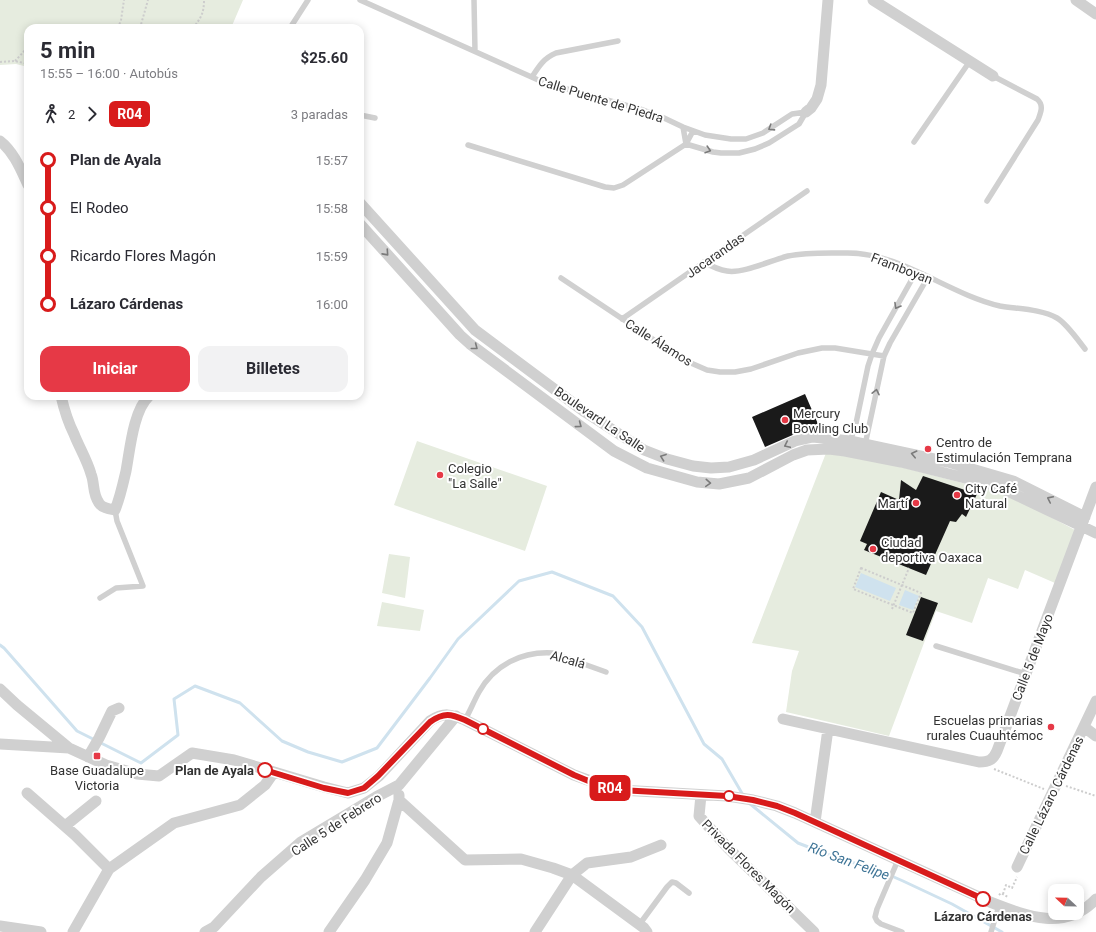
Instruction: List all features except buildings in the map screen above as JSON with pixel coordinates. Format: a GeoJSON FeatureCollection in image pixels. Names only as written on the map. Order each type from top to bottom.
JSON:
{"type":"FeatureCollection","features":[{"type":"Feature","properties":{"kind":"street"},"geometry":{"type":"LineString","coordinates":[[806,112],[814,103],[820,90],[828,0]]}},
{"type":"Feature","properties":{"kind":"street"},"geometry":{"type":"LineString","coordinates":[[873,0],[993,76]]}},
{"type":"Feature","properties":{"kind":"street"},"geometry":{"type":"LineString","coordinates":[[1076,0],[1096,14]]}},
{"type":"Feature","properties":{"kind":"street"},"geometry":{"type":"LineString","coordinates":[[0,141],[18,163],[24,176]]}},
{"type":"Feature","properties":{"kind":"street","name":"Boulevard La Salle"},"geometry":{"type":"LineString","coordinates":[[364,207],[475,330],[585,412],[644,450],[667,459],[693,466],[729,468],[754,460],[795,441],[813,437],[864,449],[948,462],[1013,481],[1083,521],[1096,534]]}},
{"type":"Feature","properties":{"kind":"street","name":"Boulevard La Salle"},"geometry":{"type":"LineString","coordinates":[[364,228],[460,335],[470,344],[614,451],[647,468],[697,482],[719,484],[749,478],[793,455],[807,450],[848,446]]}},
{"type":"Feature","properties":{"kind":"street"},"geometry":{"type":"LineString","coordinates":[[62,400],[65,414],[92,474],[94,494],[100,505],[116,510],[126,471],[128,451],[136,419],[145,400]]}},
{"type":"Feature","properties":{"kind":"street","name":"Calle 5 de Mayo"},"geometry":{"type":"LineString","coordinates":[[988,762],[991,761],[995,755],[1096,487]]}},
{"type":"Feature","properties":{"kind":"street"},"geometry":{"type":"LineString","coordinates":[[0,689],[69,748]]}},
{"type":"Feature","properties":{"kind":"street","name":"Calle Lázaro Cárdenas"},"geometry":{"type":"LineString","coordinates":[[1017,867],[1096,701]]}},
{"type":"Feature","properties":{"kind":"street"},"geometry":{"type":"LineString","coordinates":[[90,754],[112,711],[119,708]]}},
{"type":"Feature","properties":{"kind":"street"},"geometry":{"type":"LineString","coordinates":[[0,744],[69,748],[90,754],[106,765],[137,774],[159,776],[192,753],[234,760],[324,788],[348,793],[364,788],[378,776],[430,722],[441,715],[446,714],[460,718],[574,775],[598,784],[620,790],[727,796],[777,806],[815,822],[897,864],[983,899],[998,909],[1038,918],[1060,919],[1076,915],[1096,900]]}},
{"type":"Feature","properties":{"kind":"street"},"geometry":{"type":"LineString","coordinates":[[329,932],[365,880],[387,843],[399,800],[399,785],[460,718]]}},
{"type":"Feature","properties":{"kind":"street"},"geometry":{"type":"LineString","coordinates":[[783,719],[979,762],[988,762]]}},
{"type":"Feature","properties":{"kind":"street"},"geometry":{"type":"LineString","coordinates":[[1084,727],[1096,736]]}},
{"type":"Feature","properties":{"kind":"street"},"geometry":{"type":"LineString","coordinates":[[815,822],[828,729]]}},
{"type":"Feature","properties":{"kind":"street"},"geometry":{"type":"LineString","coordinates":[[73,932],[109,869],[174,823],[240,805],[265,785],[274,772]]}},
{"type":"Feature","properties":{"kind":"street","name":"Calle 5 de Febrero"},"geometry":{"type":"LineString","coordinates":[[211,930],[261,877],[301,842],[376,796],[399,785]]}},
{"type":"Feature","properties":{"kind":"street"},"geometry":{"type":"LineString","coordinates":[[27,793],[75,835],[109,869]]}},
{"type":"Feature","properties":{"kind":"street","name":"Privada Flores Magón"},"geometry":{"type":"LineString","coordinates":[[702,795],[699,816],[728,848],[814,932]]}},
{"type":"Feature","properties":{"kind":"street"},"geometry":{"type":"LineString","coordinates":[[399,800],[466,860],[521,859],[572,875],[643,928]]}},
{"type":"Feature","properties":{"kind":"street"},"geometry":{"type":"LineString","coordinates":[[65,826],[96,801]]}},
{"type":"Feature","properties":{"kind":"street"},"geometry":{"type":"LineString","coordinates":[[536,932],[572,875],[587,863],[631,857],[662,845]]}},
{"type":"Feature","properties":{"kind":"street"},"geometry":{"type":"LineString","coordinates":[[0,926],[41,932]]}},
{"type":"Feature","properties":{"kind":"lane"},"geometry":{"type":"LineString","coordinates":[[293,24],[308,0]]}},
{"type":"Feature","properties":{"kind":"lane","name":"Calle Puente de Piedra"},"geometry":{"type":"LineString","coordinates":[[360,0],[554,86],[643,110],[693,131],[719,138],[746,139],[763,133],[792,114],[806,112]]}},
{"type":"Feature","properties":{"kind":"lane"},"geometry":{"type":"LineString","coordinates":[[474,0],[475,52]]}},
{"type":"Feature","properties":{"kind":"lane"},"geometry":{"type":"LineString","coordinates":[[532,77],[549,55],[618,41]]}},
{"type":"Feature","properties":{"kind":"lane"},"geometry":{"type":"LineString","coordinates":[[914,142],[970,61]]}},
{"type":"Feature","properties":{"kind":"lane"},"geometry":{"type":"LineString","coordinates":[[987,202],[1038,120],[1042,110],[1042,105],[1037,98],[993,76]]}},
{"type":"Feature","properties":{"kind":"lane"},"geometry":{"type":"LineString","coordinates":[[686,144],[712,152],[721,153],[739,153],[755,150],[799,124],[806,112]]}},
{"type":"Feature","properties":{"kind":"lane"},"geometry":{"type":"LineString","coordinates":[[364,116],[375,118]]}},
{"type":"Feature","properties":{"kind":"lane"},"geometry":{"type":"LineString","coordinates":[[683,127],[686,144]]}},
{"type":"Feature","properties":{"kind":"lane"},"geometry":{"type":"LineString","coordinates":[[468,144],[605,187],[614,188],[623,185],[686,144],[693,131]]}},
{"type":"Feature","properties":{"kind":"lane","name":"Jacarandas"},"geometry":{"type":"LineString","coordinates":[[622,319],[807,191]]}},
{"type":"Feature","properties":{"kind":"lane","name":"Framboyan"},"geometry":{"type":"LineString","coordinates":[[704,262],[718,269],[733,272],[799,254],[848,252],[866,254],[898,264],[964,293],[1000,306],[1055,316],[1086,349]]}},
{"type":"Feature","properties":{"kind":"lane"},"geometry":{"type":"LineString","coordinates":[[848,446],[855,428],[868,366],[878,338],[916,272]]}},
{"type":"Feature","properties":{"kind":"lane"},"geometry":{"type":"LineString","coordinates":[[864,449],[884,356],[928,277]]}},
{"type":"Feature","properties":{"kind":"lane","name":"Calle Álamos"},"geometry":{"type":"LineString","coordinates":[[561,278],[684,360],[707,370],[735,372],[751,369],[798,353],[822,348],[835,348],[884,356]]}},
{"type":"Feature","properties":{"kind":"lane"},"geometry":{"type":"LineString","coordinates":[[100,598],[116,588],[143,586],[117,521],[116,510]]}},
{"type":"Feature","properties":{"kind":"lane"},"geometry":{"type":"LineString","coordinates":[[936,646],[1026,674]]}},
{"type":"Feature","properties":{"kind":"lane","name":"Alcalá"},"geometry":{"type":"LineString","coordinates":[[460,718],[492,674],[501,666],[510,661],[530,654],[544,652],[553,653],[606,672]]}},
{"type":"Feature","properties":{"kind":"lane"},"geometry":{"type":"LineString","coordinates":[[897,864],[877,908],[875,917],[881,924],[902,932]]}},
{"type":"Feature","properties":{"kind":"lane"},"geometry":{"type":"LineString","coordinates":[[643,928],[672,882],[676,883],[690,893]]}},
{"type":"Feature","properties":{"kind":"lane"},"geometry":{"type":"LineString","coordinates":[[991,932],[998,909]]}},
{"type":"Feature","properties":{"kind":"path"},"geometry":{"type":"LineString","coordinates":[[120,24],[124,0]]}},
{"type":"Feature","properties":{"kind":"path"},"geometry":{"type":"LineString","coordinates":[[141,24],[148,0]]}},
{"type":"Feature","properties":{"kind":"path"},"geometry":{"type":"LineString","coordinates":[[196,24],[201,18],[204,9],[204,0]]}},
{"type":"Feature","properties":{"kind":"path"},"geometry":{"type":"LineString","coordinates":[[15,61],[24,51]]}},
{"type":"Feature","properties":{"kind":"path"},"geometry":{"type":"LineString","coordinates":[[0,62],[15,61],[24,63]]}},
{"type":"Feature","properties":{"kind":"path"},"geometry":{"type":"LineString","coordinates":[[861,568],[921,593],[913,613],[894,605],[853,589],[861,568]]}},
{"type":"Feature","properties":{"kind":"path"},"geometry":{"type":"LineString","coordinates":[[892,609],[909,568]]}},
{"type":"Feature","properties":{"kind":"path"},"geometry":{"type":"LineString","coordinates":[[988,762],[994,769],[1052,792]]}},
{"type":"Feature","properties":{"kind":"path"},"geometry":{"type":"LineString","coordinates":[[1061,784],[1096,796]]}},
{"type":"Feature","properties":{"kind":"path"},"geometry":{"type":"LineString","coordinates":[[1003,894],[1006,885],[1012,888],[1018,876],[1012,870],[1017,867]]}},
{"type":"Feature","properties":{"kind":"shaded area"},"geometry":{"type":"Polygon","coordinates":[[[0,0],[243,0],[233,24],[24,24],[24,66],[16,64],[0,65],[0,0]]]}},
{"type":"Feature","properties":{"kind":"shaded area"},"geometry":{"type":"Polygon","coordinates":[[[417,441],[547,486],[525,551],[394,505],[417,441]]]}},
{"type":"Feature","properties":{"kind":"shaded area","name":"Ciudad deportiva Oaxaca"},"geometry":{"type":"Polygon","coordinates":[[[826,453],[843,456],[858,456],[1009,495],[1075,530],[1055,583],[1025,570],[1018,589],[988,578],[972,623],[936,611],[889,736],[786,712],[792,671],[799,651],[752,643],[826,453]]]}},
{"type":"Feature","properties":{"kind":"shaded area"},"geometry":{"type":"Polygon","coordinates":[[[389,554],[410,557],[405,598],[382,593],[389,554]]]}},
{"type":"Feature","properties":{"kind":"shaded area"},"geometry":{"type":"Polygon","coordinates":[[[382,602],[424,610],[420,631],[377,626],[382,602]]]}},
{"type":"Feature","properties":{"kind":"water"},"geometry":{"type":"Polygon","coordinates":[[[861,573],[896,588],[890,601],[855,587],[861,573]]]}},
{"type":"Feature","properties":{"kind":"water"},"geometry":{"type":"Polygon","coordinates":[[[905,590],[919,596],[913,610],[899,605],[905,590]]]}},
{"type":"Feature","properties":{"kind":"waterway"},"geometry":{"type":"LineString","coordinates":[[0,645],[77,731],[141,763],[178,735],[174,699],[195,686],[240,703],[282,741],[308,752],[342,762],[377,748],[458,639],[519,581],[552,572],[613,596],[642,627],[704,744],[722,759],[743,795]]}},
{"type":"Feature","properties":{"kind":"waterway","name":"Río San Felipe"},"geometry":{"type":"LineString","coordinates":[[749,803],[798,843],[842,860],[871,867],[952,904],[1002,932]]}},
{"type":"Feature","properties":{"kind":"bus line","name":"R04"},"geometry":{"type":"LineString","coordinates":[[265,770],[324,788],[348,793],[364,788],[378,776],[425,726],[441,715],[446,714],[465,720],[574,775],[606,787],[620,790],[727,796],[764,802],[777,806],[983,899]]}},
{"type":"Feature","properties":{"kind":"place","name":"Mercury Bowling Club"},"geometry":{"type":"Point","coordinates":[785,420]}},
{"type":"Feature","properties":{"kind":"place","name":"Centro de Estimulación Temprana"},"geometry":{"type":"Point","coordinates":[928,449]}},
{"type":"Feature","properties":{"kind":"place","name":"Colegio \"La Salle\""},"geometry":{"type":"Point","coordinates":[440,475]}},
{"type":"Feature","properties":{"kind":"place","name":"City Café Natural"},"geometry":{"type":"Point","coordinates":[957,495]}},
{"type":"Feature","properties":{"kind":"place","name":"Martí"},"geometry":{"type":"Point","coordinates":[916,503]}},
{"type":"Feature","properties":{"kind":"place","name":"Ciudad deportiva Oaxaca"},"geometry":{"type":"Point","coordinates":[873,549]}},
{"type":"Feature","properties":{"kind":"place","name":"Escuelas primarias rurales Cuauhtémoc"},"geometry":{"type":"Point","coordinates":[1051,727]}},
{"type":"Feature","properties":{"kind":"place","name":"Base Guadalupe Victoria"},"geometry":{"type":"Point","coordinates":[97,756]}},
{"type":"Feature","properties":{"kind":"place","name":"Plan de Ayala"},"geometry":{"type":"Point","coordinates":[265,770]}},
{"type":"Feature","properties":{"kind":"place","name":"Lázaro Cárdenas"},"geometry":{"type":"Point","coordinates":[983,899]}}]}
